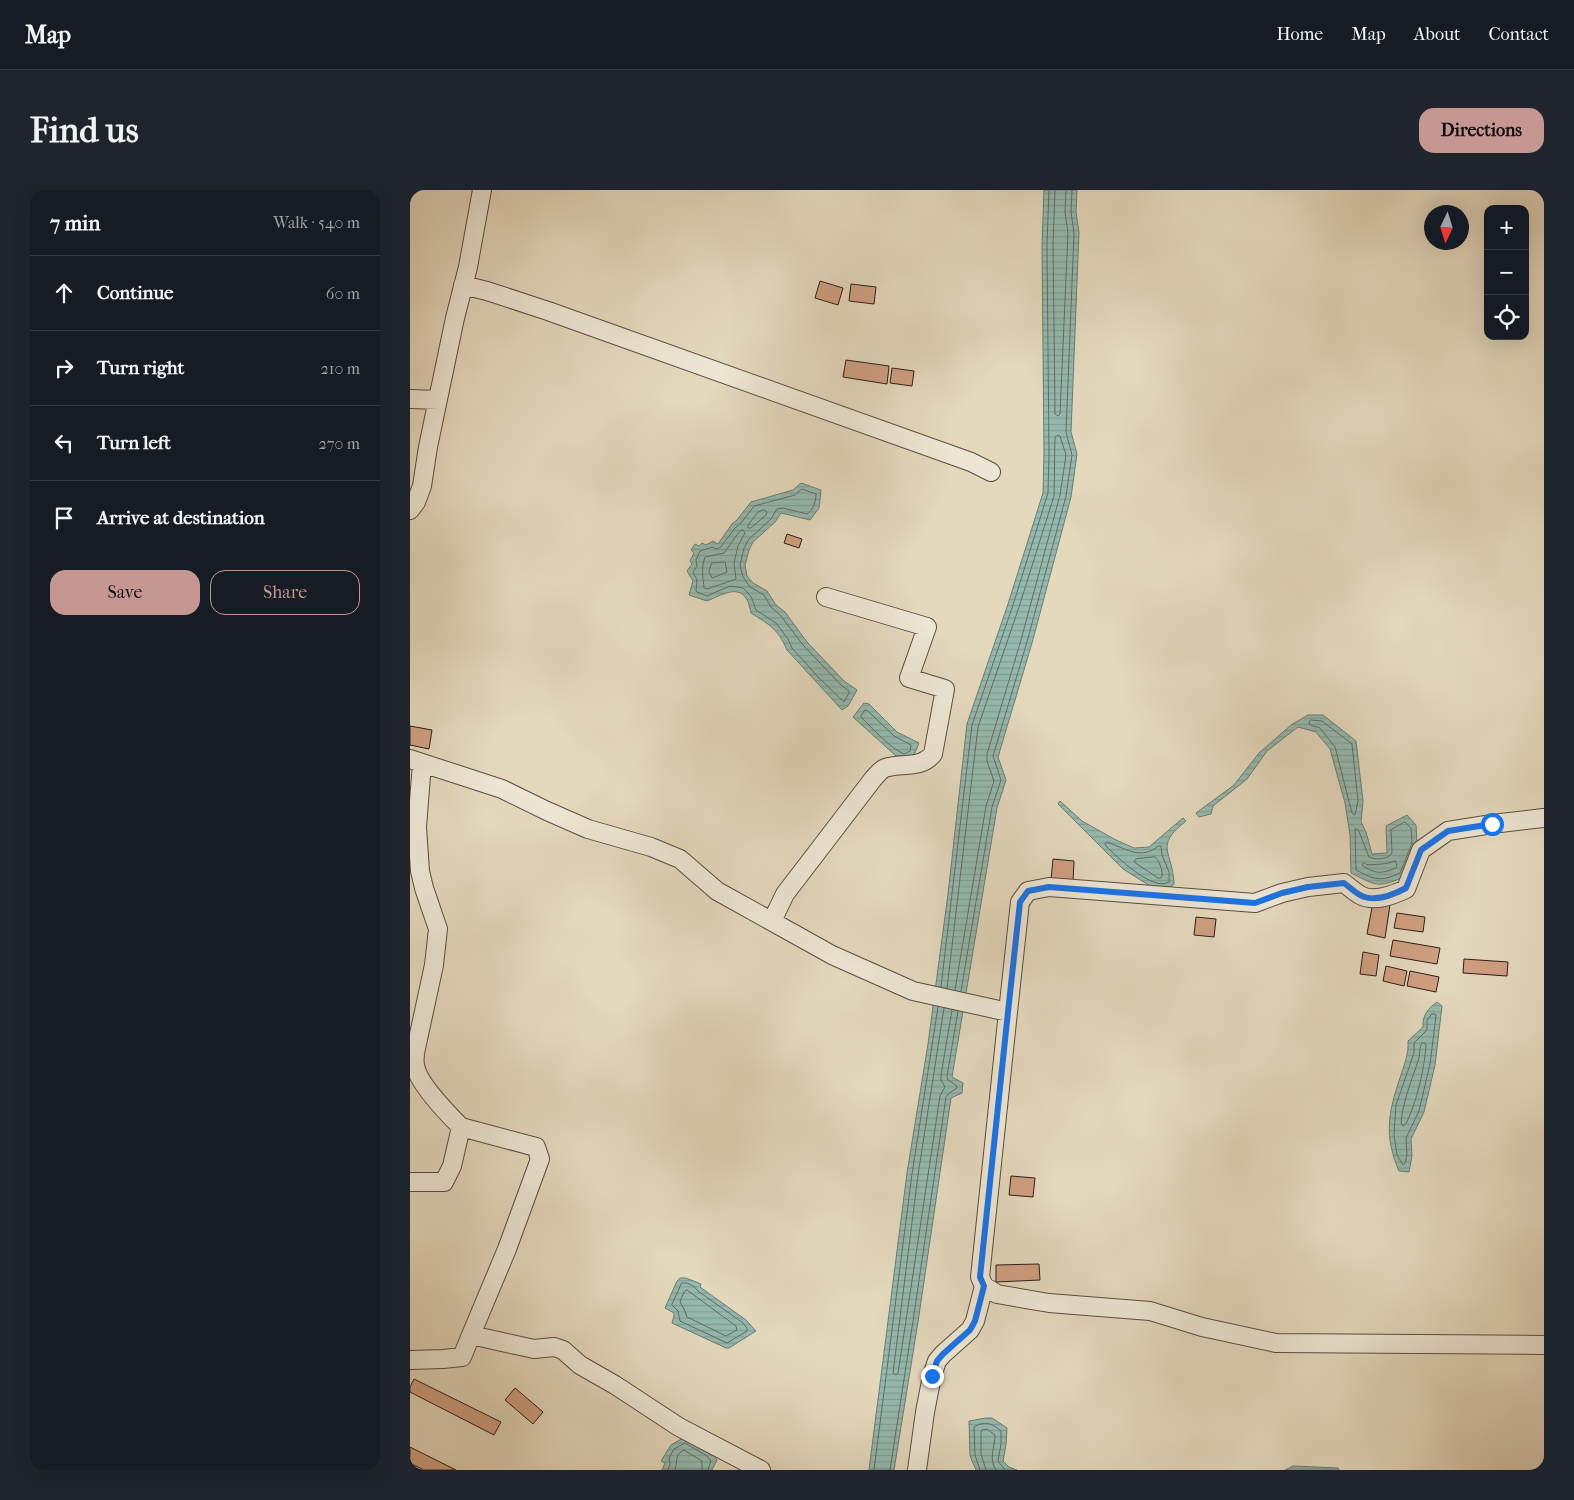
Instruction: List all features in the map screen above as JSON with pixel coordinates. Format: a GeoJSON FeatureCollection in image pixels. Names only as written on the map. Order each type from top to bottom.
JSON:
{"type":"FeatureCollection","features":[{"type":"Feature","properties":{"kind":"street"},"geometry":{"type":"LineString","coordinates":[[410,510],[416,502],[422,486],[428,447],[482,190]]}},
{"type":"Feature","properties":{"kind":"street"},"geometry":{"type":"LineString","coordinates":[[463,285],[548,310],[971,462],[991,472]]}},
{"type":"Feature","properties":{"kind":"street"},"geometry":{"type":"LineString","coordinates":[[410,399],[438,400]]}},
{"type":"Feature","properties":{"kind":"street"},"geometry":{"type":"LineString","coordinates":[[772,921],[785,894],[882,769],[920,764],[928,760],[933,754],[945,689],[909,678],[927,627],[826,597]]}},
{"type":"Feature","properties":{"kind":"street"},"geometry":{"type":"LineString","coordinates":[[410,1360],[462,1357],[507,1249],[540,1159],[536,1147],[461,1127],[445,1111],[422,1081],[415,1066],[415,1053],[434,965],[438,929],[420,871],[416,761],[502,789],[588,829],[651,847],[680,860],[717,891],[832,955],[912,991],[999,1010]]}},
{"type":"Feature","properties":{"kind":"street"},"geometry":{"type":"LineString","coordinates":[[1543,818],[1448,831],[1421,850],[1406,888],[1394,894],[1376,898],[1361,896],[1344,883],[1308,887],[1282,893],[1255,903],[1049,887],[1028,891],[1020,902],[999,1010],[980,1277],[984,1286],[997,1294],[1049,1303],[1150,1311],[1202,1327],[1276,1343],[1544,1345]]}},
{"type":"Feature","properties":{"kind":"street"},"geometry":{"type":"LineString","coordinates":[[410,1182],[444,1182],[452,1166],[461,1127]]}},
{"type":"Feature","properties":{"kind":"street"},"geometry":{"type":"LineString","coordinates":[[917,1470],[925,1412],[937,1361],[970,1330],[975,1321],[984,1286]]}},
{"type":"Feature","properties":{"kind":"street"},"geometry":{"type":"LineString","coordinates":[[470,1335],[534,1349],[554,1347],[563,1350],[580,1365],[615,1384],[679,1427],[761,1470]]}},
{"type":"Feature","properties":{"kind":"water"},"geometry":{"type":"Polygon","coordinates":[[[1044,190],[1077,190],[1076,212],[1079,232],[1071,432],[1077,454],[1071,497],[1032,643],[998,757],[1006,780],[997,808],[952,1077],[963,1083],[962,1093],[951,1098],[894,1470],[869,1470],[907,1173],[928,1044],[948,894],[967,724],[1043,493],[1042,245],[1044,190]]]}},
{"type":"Feature","properties":{"kind":"water"},"geometry":{"type":"Polygon","coordinates":[[[801,483],[821,490],[819,508],[810,520],[781,513],[775,522],[753,542],[745,565],[747,576],[753,583],[767,591],[776,605],[785,612],[807,642],[844,681],[857,690],[848,706],[842,710],[787,650],[777,632],[751,613],[748,601],[742,594],[738,592],[727,593],[707,601],[689,595],[693,581],[687,571],[692,564],[690,561],[694,553],[691,550],[695,544],[699,546],[702,543],[706,545],[713,541],[718,544],[751,502],[793,490],[801,483]]]}},
{"type":"Feature","properties":{"kind":"water"},"geometry":{"type":"Polygon","coordinates":[[[864,703],[869,704],[897,732],[919,743],[914,755],[904,759],[896,756],[853,717],[864,703]]]}},
{"type":"Feature","properties":{"kind":"water"},"geometry":{"type":"Polygon","coordinates":[[[1308,715],[1323,715],[1356,741],[1363,801],[1361,822],[1372,854],[1387,853],[1386,826],[1407,815],[1416,825],[1417,843],[1404,877],[1388,883],[1377,884],[1366,881],[1351,873],[1350,835],[1345,803],[1330,749],[1316,732],[1298,727],[1267,751],[1247,779],[1213,806],[1211,814],[1199,817],[1196,813],[1234,785],[1259,753],[1291,725],[1308,715]]]}},
{"type":"Feature","properties":{"kind":"water"},"geometry":{"type":"Polygon","coordinates":[[[1060,801],[1082,821],[1134,848],[1149,847],[1183,818],[1186,821],[1170,837],[1167,844],[1174,884],[1168,889],[1155,889],[1123,869],[1058,804],[1060,801]]]}},
{"type":"Feature","properties":{"kind":"water"},"geometry":{"type":"Polygon","coordinates":[[[1437,1002],[1442,1006],[1435,1065],[1424,1112],[1411,1139],[1412,1156],[1409,1172],[1399,1171],[1391,1147],[1390,1114],[1406,1060],[1408,1041],[1423,1027],[1426,1013],[1437,1002]]]}},
{"type":"Feature","properties":{"kind":"water"},"geometry":{"type":"Polygon","coordinates":[[[680,1278],[686,1278],[701,1284],[700,1287],[746,1320],[756,1331],[726,1348],[672,1323],[674,1313],[665,1308],[680,1278]]]}},
{"type":"Feature","properties":{"kind":"water"},"geometry":{"type":"Polygon","coordinates":[[[992,1418],[1007,1428],[1003,1461],[1009,1467],[1017,1470],[976,1470],[970,1456],[969,1421],[992,1418]]]}},
{"type":"Feature","properties":{"kind":"water"},"geometry":{"type":"Polygon","coordinates":[[[685,1437],[711,1453],[717,1460],[712,1470],[662,1470],[665,1463],[661,1461],[671,1445],[685,1437]]]}},
{"type":"Feature","properties":{"kind":"water"},"geometry":{"type":"Polygon","coordinates":[[[1293,1466],[1338,1468],[1339,1470],[1285,1470],[1293,1466]]]}},
{"type":"Feature","properties":{"kind":"building"},"geometry":{"type":"Polygon","coordinates":[[[820,281],[843,288],[838,305],[815,298],[820,281]]]}},
{"type":"Feature","properties":{"kind":"building"},"geometry":{"type":"Polygon","coordinates":[[[851,284],[876,287],[874,304],[849,301],[851,284]]]}},
{"type":"Feature","properties":{"kind":"building"},"geometry":{"type":"Polygon","coordinates":[[[846,360],[889,366],[887,384],[843,377],[846,360]]]}},
{"type":"Feature","properties":{"kind":"building"},"geometry":{"type":"Polygon","coordinates":[[[892,368],[914,371],[912,386],[890,383],[892,368]]]}},
{"type":"Feature","properties":{"kind":"building"},"geometry":{"type":"Polygon","coordinates":[[[787,534],[802,539],[799,548],[784,543],[787,534]]]}},
{"type":"Feature","properties":{"kind":"building"},"geometry":{"type":"Polygon","coordinates":[[[410,726],[432,730],[429,749],[410,745],[410,726]]]}},
{"type":"Feature","properties":{"kind":"building"},"geometry":{"type":"Polygon","coordinates":[[[1053,859],[1074,861],[1073,882],[1051,880],[1053,859]]]}},
{"type":"Feature","properties":{"kind":"building"},"geometry":{"type":"Polygon","coordinates":[[[1373,902],[1390,905],[1385,938],[1367,934],[1373,902]]]}},
{"type":"Feature","properties":{"kind":"building"},"geometry":{"type":"Polygon","coordinates":[[[1397,913],[1425,917],[1423,932],[1394,928],[1397,913]]]}},
{"type":"Feature","properties":{"kind":"building"},"geometry":{"type":"Polygon","coordinates":[[[1196,917],[1216,919],[1214,937],[1194,935],[1196,917]]]}},
{"type":"Feature","properties":{"kind":"building"},"geometry":{"type":"Polygon","coordinates":[[[1393,940],[1440,948],[1437,964],[1390,956],[1393,940]]]}},
{"type":"Feature","properties":{"kind":"building"},"geometry":{"type":"Polygon","coordinates":[[[1363,952],[1379,955],[1376,976],[1360,974],[1363,952]]]}},
{"type":"Feature","properties":{"kind":"building"},"geometry":{"type":"Polygon","coordinates":[[[1464,959],[1508,962],[1507,976],[1463,973],[1464,959]]]}},
{"type":"Feature","properties":{"kind":"building"},"geometry":{"type":"Polygon","coordinates":[[[1386,966],[1407,971],[1404,986],[1383,981],[1386,966]]]}},
{"type":"Feature","properties":{"kind":"building"},"geometry":{"type":"Polygon","coordinates":[[[1410,971],[1439,977],[1436,992],[1407,986],[1410,971]]]}},
{"type":"Feature","properties":{"kind":"building"},"geometry":{"type":"Polygon","coordinates":[[[1011,1176],[1035,1178],[1033,1197],[1009,1195],[1011,1176]]]}},
{"type":"Feature","properties":{"kind":"building"},"geometry":{"type":"Polygon","coordinates":[[[1039,1264],[1040,1280],[996,1282],[996,1265],[1039,1264]]]}},
{"type":"Feature","properties":{"kind":"building"},"geometry":{"type":"Polygon","coordinates":[[[414,1379],[501,1422],[494,1435],[410,1392],[414,1379]]]}},
{"type":"Feature","properties":{"kind":"building"},"geometry":{"type":"Polygon","coordinates":[[[515,1388],[543,1412],[533,1424],[505,1400],[515,1388]]]}},
{"type":"Feature","properties":{"kind":"building"},"geometry":{"type":"Polygon","coordinates":[[[410,1447],[456,1470],[424,1470],[410,1463],[410,1447]]]}},
{"type":"Feature","properties":{"kind":"route"},"geometry":{"type":"LineString","coordinates":[[932,1376],[937,1361],[970,1330],[975,1321],[984,1286],[980,1277],[1020,902],[1028,891],[1049,887],[1255,903],[1282,893],[1308,887],[1344,883],[1361,896],[1376,898],[1394,894],[1406,888],[1421,850],[1448,831],[1492,824]]}}]}
